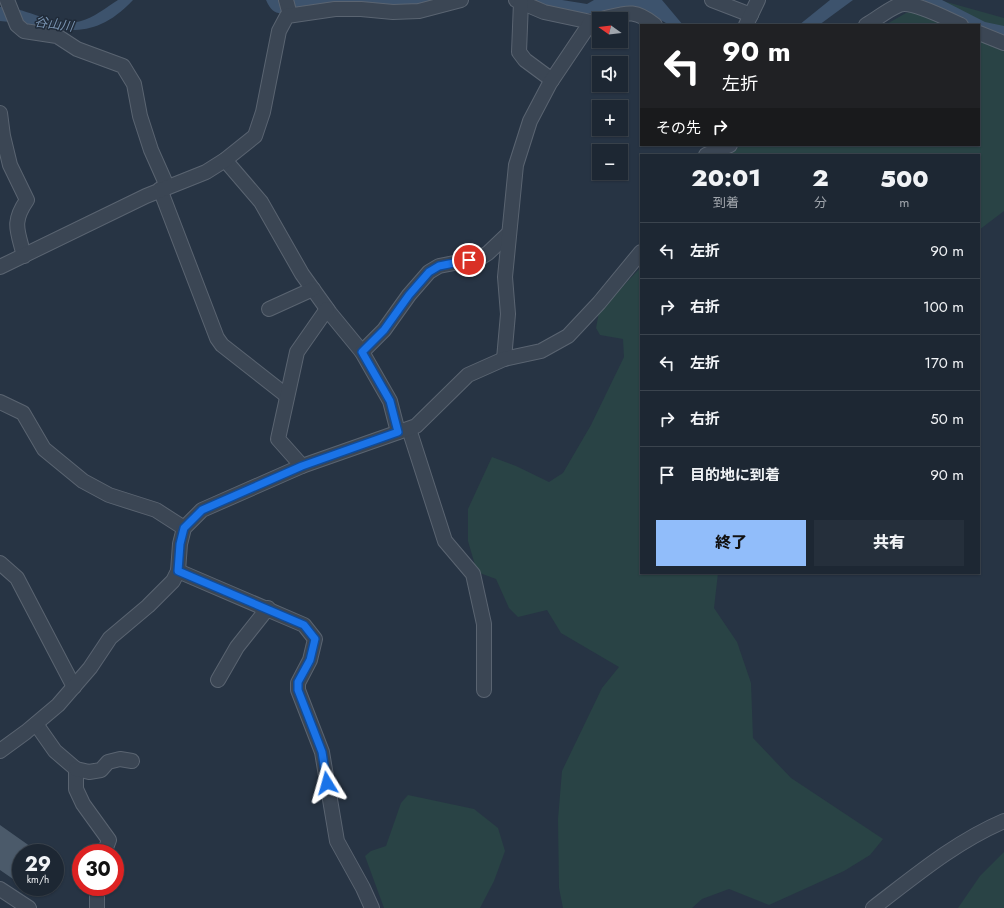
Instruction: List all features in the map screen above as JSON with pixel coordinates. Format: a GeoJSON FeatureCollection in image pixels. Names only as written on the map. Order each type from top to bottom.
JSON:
{"type":"FeatureCollection","features":[{"type":"Feature","properties":{"kind":"street"},"geometry":{"type":"LineString","coordinates":[[0,1],[7,0],[17,25],[24,30],[57,36],[77,48],[123,66],[134,84],[142,123],[217,338],[222,345],[287,396]]}},
{"type":"Feature","properties":{"kind":"street"},"geometry":{"type":"LineString","coordinates":[[286,0],[290,15]]}},
{"type":"Feature","properties":{"kind":"street"},"geometry":{"type":"LineString","coordinates":[[0,267],[164,188],[206,172],[225,160],[255,136],[263,112],[279,31],[287,16],[335,9],[393,12],[419,11],[461,0]]}},
{"type":"Feature","properties":{"kind":"street"},"geometry":{"type":"LineString","coordinates":[[712,0],[749,20],[758,0]]}},
{"type":"Feature","properties":{"kind":"street"},"geometry":{"type":"LineString","coordinates":[[552,80],[525,60],[520,52],[518,1],[544,12],[592,19]]}},
{"type":"Feature","properties":{"kind":"street"},"geometry":{"type":"LineString","coordinates":[[868,24],[902,2],[917,6],[959,24]]}},
{"type":"Feature","properties":{"kind":"street"},"geometry":{"type":"LineString","coordinates":[[628,12],[644,17],[654,24]]}},
{"type":"Feature","properties":{"kind":"street"},"geometry":{"type":"LineString","coordinates":[[504,359],[508,314],[505,277],[516,165],[530,121],[552,80],[592,27]]}},
{"type":"Feature","properties":{"kind":"street"},"geometry":{"type":"LineString","coordinates":[[980,33],[1004,43]]}},
{"type":"Feature","properties":{"kind":"street"},"geometry":{"type":"LineString","coordinates":[[0,113],[3,136],[10,165],[27,200],[19,212],[16,222],[24,256]]}},
{"type":"Feature","properties":{"kind":"street"},"geometry":{"type":"LineString","coordinates":[[708,154],[728,146]]}},
{"type":"Feature","properties":{"kind":"street"},"geometry":{"type":"LineString","coordinates":[[225,160],[261,202],[285,246],[327,309],[362,352],[390,401],[403,430],[445,541],[473,574],[484,624],[484,690]]}},
{"type":"Feature","properties":{"kind":"street"},"geometry":{"type":"LineString","coordinates":[[362,352],[384,330],[409,295],[429,272],[439,266],[480,258],[488,253],[509,233]]}},
{"type":"Feature","properties":{"kind":"street"},"geometry":{"type":"LineString","coordinates":[[0,751],[36,724],[58,705],[74,687],[110,638],[148,606],[173,581],[178,571],[180,544],[184,528],[202,510],[302,466],[416,426],[468,375],[504,359],[541,351],[568,336],[599,303],[640,253]]}},
{"type":"Feature","properties":{"kind":"street"},"geometry":{"type":"LineString","coordinates":[[269,309],[313,289]]}},
{"type":"Feature","properties":{"kind":"street"},"geometry":{"type":"LineString","coordinates":[[302,466],[278,439],[297,352],[327,309]]}},
{"type":"Feature","properties":{"kind":"street"},"geometry":{"type":"LineString","coordinates":[[0,402],[23,413],[44,449],[83,481],[109,495],[156,510],[184,528]]}},
{"type":"Feature","properties":{"kind":"street"},"geometry":{"type":"LineString","coordinates":[[0,562],[17,578],[74,687]]}},
{"type":"Feature","properties":{"kind":"street"},"geometry":{"type":"LineString","coordinates":[[178,571],[268,608],[304,625],[315,639],[310,660],[298,682],[298,690],[322,752],[337,841],[372,908]]}},
{"type":"Feature","properties":{"kind":"street"},"geometry":{"type":"LineString","coordinates":[[218,680],[237,647],[268,608]]}},
{"type":"Feature","properties":{"kind":"street"},"geometry":{"type":"LineString","coordinates":[[36,724],[55,751],[76,769],[89,772],[101,770],[108,762],[120,760],[132,761]]}},
{"type":"Feature","properties":{"kind":"street"},"geometry":{"type":"LineString","coordinates":[[76,769],[76,788],[83,804],[109,840],[107,844]]}},
{"type":"Feature","properties":{"kind":"street"},"geometry":{"type":"LineString","coordinates":[[873,908],[952,848],[979,832],[1004,821]]}},
{"type":"Feature","properties":{"kind":"street"},"geometry":{"type":"LineString","coordinates":[[0,889],[29,908]]}},
{"type":"Feature","properties":{"kind":"street"},"geometry":{"type":"LineString","coordinates":[[97,896],[98,908]]}},
{"type":"Feature","properties":{"kind":"green space"},"geometry":{"type":"Polygon","coordinates":[[[943,1],[1004,18],[1004,211],[980,229],[980,154],[731,154],[740,146],[980,146],[980,24],[887,24],[906,13],[943,1]]]}},
{"type":"Feature","properties":{"kind":"green space"},"geometry":{"type":"Polygon","coordinates":[[[640,268],[640,574],[718,574],[714,608],[737,642],[751,683],[753,738],[791,778],[883,839],[870,855],[844,871],[769,905],[729,889],[702,899],[692,908],[563,908],[559,888],[558,819],[562,771],[602,688],[619,667],[561,633],[547,610],[518,617],[509,608],[496,579],[477,572],[468,541],[468,509],[492,457],[516,466],[549,482],[563,473],[591,425],[624,357],[623,339],[600,335],[596,328],[599,312],[640,268]]]}},
{"type":"Feature","properties":{"kind":"green space"},"geometry":{"type":"Polygon","coordinates":[[[408,795],[474,809],[498,828],[505,851],[494,881],[480,908],[384,908],[365,856],[371,851],[386,846],[401,803],[408,795]]]}},
{"type":"Feature","properties":{"kind":"green space"},"geometry":{"type":"Polygon","coordinates":[[[1004,852],[1004,908],[958,908],[980,876],[1004,852]]]}},
{"type":"Feature","properties":{"kind":"water","name":"谷山川"},"geometry":{"type":"Polygon","coordinates":[[[118,0],[133,0],[117,15],[101,24],[86,29],[54,29],[0,21],[0,7],[21,10],[60,22],[81,21],[95,15],[118,0]]]}},
{"type":"Feature","properties":{"kind":"water"},"geometry":{"type":"Polygon","coordinates":[[[266,0],[449,0],[436,3],[277,13],[271,9],[266,0]]]}},
{"type":"Feature","properties":{"kind":"water"},"geometry":{"type":"Polygon","coordinates":[[[529,0],[562,0],[587,4],[594,0],[662,0],[682,24],[667,24],[646,12],[632,8],[584,14],[568,12],[529,0]]]}},
{"type":"Feature","properties":{"kind":"water"},"geometry":{"type":"Polygon","coordinates":[[[830,0],[853,0],[820,24],[800,24],[830,0]]]}},
{"type":"Feature","properties":{"kind":"water"},"geometry":{"type":"Polygon","coordinates":[[[922,0],[942,0],[985,22],[1004,26],[1004,36],[980,28],[980,24],[964,22],[942,12],[922,0]]]}},
{"type":"Feature","properties":{"kind":"building"},"geometry":{"type":"Polygon","coordinates":[[[0,825],[27,844],[12,844],[12,878],[0,870],[0,825]]]}},
{"type":"Feature","properties":{"kind":"route"},"geometry":{"type":"LineString","coordinates":[[327,783],[322,752],[298,690],[298,682],[310,660],[315,639],[304,625],[276,611],[178,571],[180,544],[184,528],[202,510],[248,488],[302,466],[398,432],[390,401],[362,352],[384,330],[409,295],[429,272],[439,266],[469,260]]}}]}
